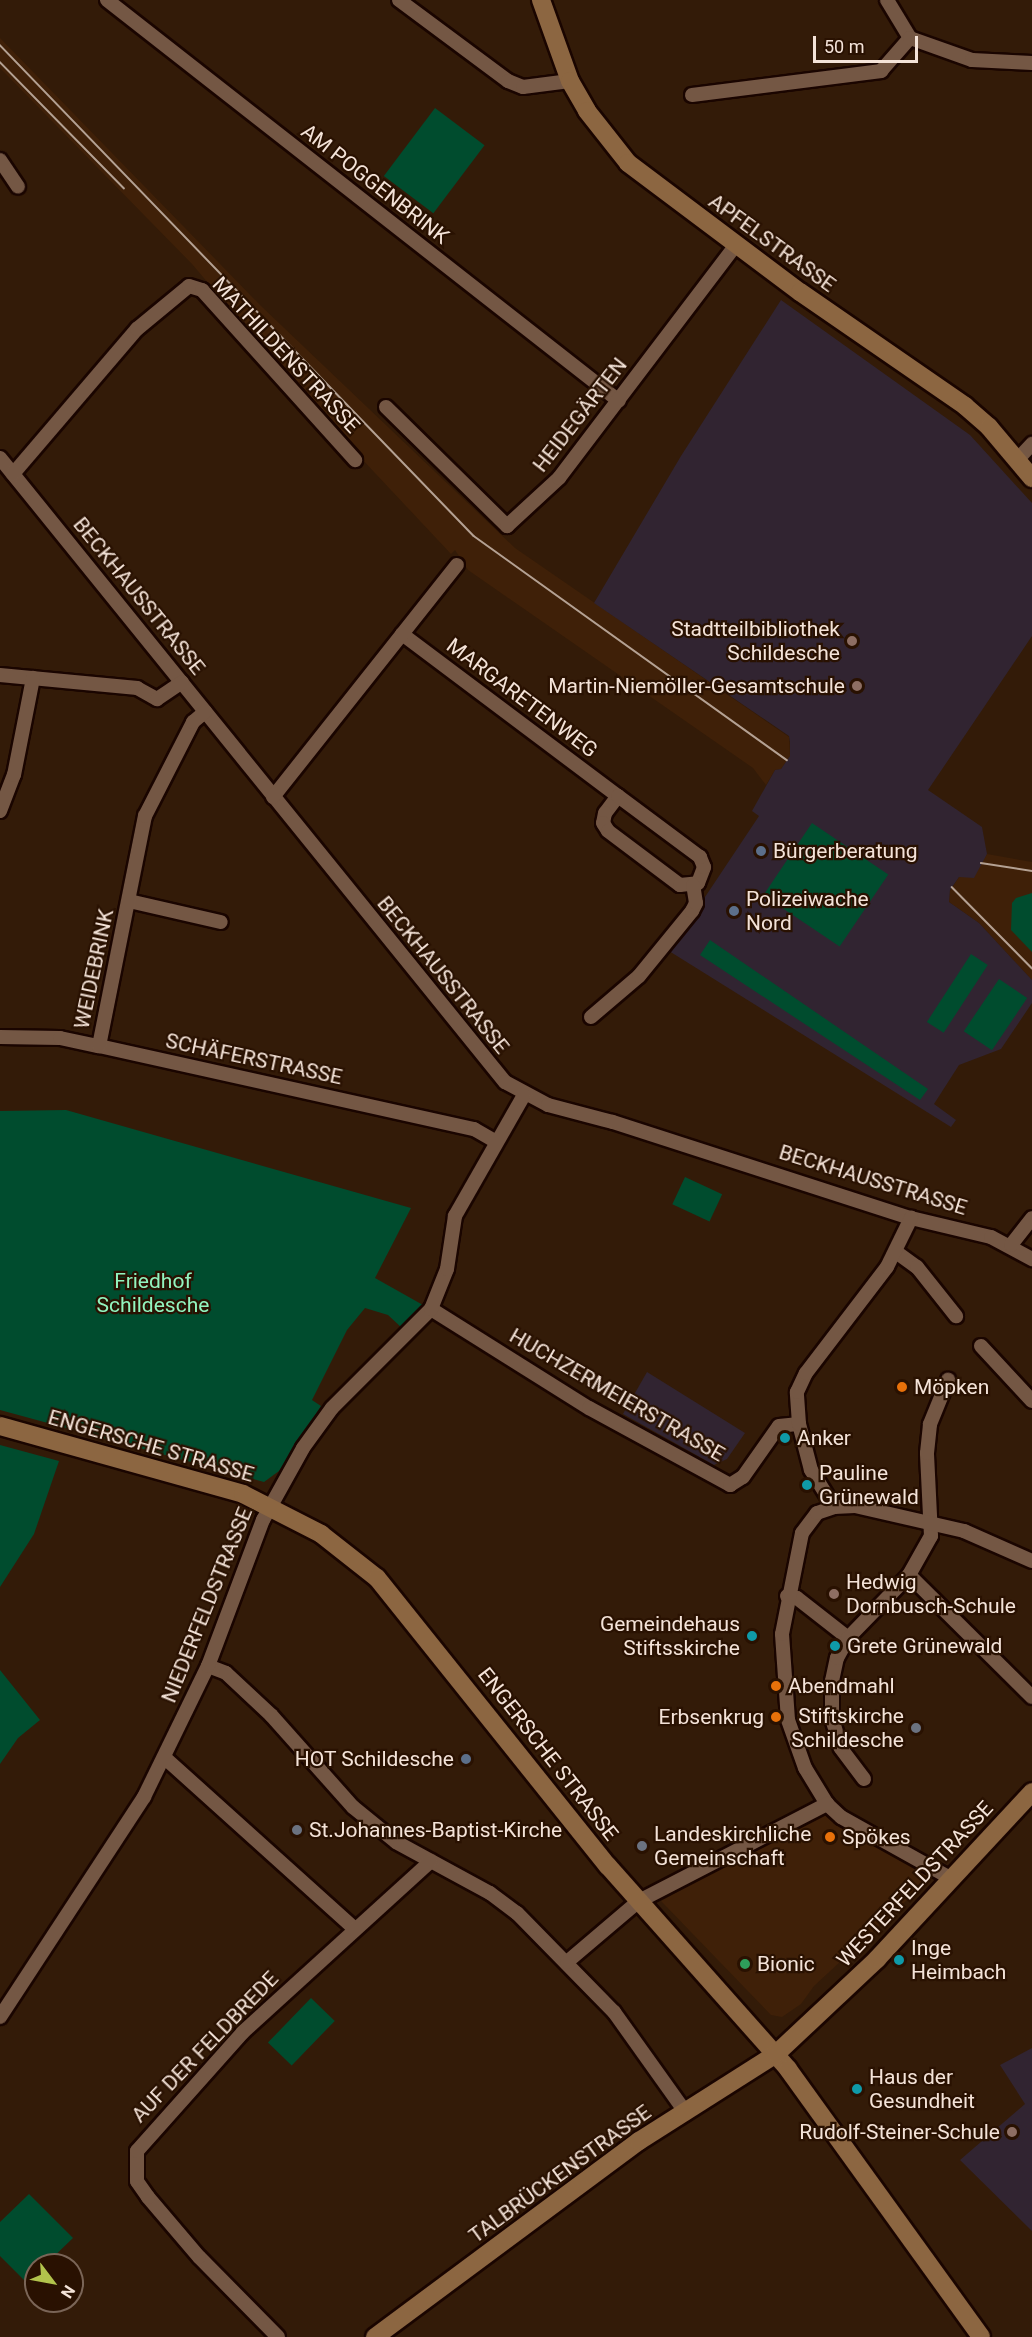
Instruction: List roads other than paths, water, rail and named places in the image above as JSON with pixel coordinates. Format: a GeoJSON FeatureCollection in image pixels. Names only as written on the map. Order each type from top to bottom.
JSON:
{"type":"FeatureCollection","features":[{"type":"Feature","properties":{"kind":"main road","name":"APFELSTRASSE"},"geometry":{"type":"LineString","coordinates":[[541,0],[570,81],[586,111],[628,163],[736,245],[965,406],[1018,459],[1032,478]]}},
{"type":"Feature","properties":{"kind":"main road","name":"ENGERSCHE STRASSE"},"geometry":{"type":"LineString","coordinates":[[0,1426],[243,1494],[321,1534],[377,1578],[639,1901],[776,2054],[981,2337]]}},
{"type":"Feature","properties":{"kind":"main road","name":"WESTERFELDSTRASSE"},"geometry":{"type":"LineString","coordinates":[[776,2054],[877,1959],[1032,1792]]}},
{"type":"Feature","properties":{"kind":"main road","name":"TALBRÜCKENSTRASSE"},"geometry":{"type":"LineString","coordinates":[[375,2337],[591,2175],[776,2054]]}},
{"type":"Feature","properties":{"kind":"street","name":"AM POGGENBRINK"},"geometry":{"type":"LineString","coordinates":[[107,0],[619,401]]}},
{"type":"Feature","properties":{"kind":"street"},"geometry":{"type":"LineString","coordinates":[[399,0],[508,81],[523,87],[570,81]]}},
{"type":"Feature","properties":{"kind":"street"},"geometry":{"type":"LineString","coordinates":[[887,0],[910,38],[953,56],[1032,63]]}},
{"type":"Feature","properties":{"kind":"street"},"geometry":{"type":"LineString","coordinates":[[692,94],[881,71],[910,38]]}},
{"type":"Feature","properties":{"kind":"street"},"geometry":{"type":"LineString","coordinates":[[0,160],[18,187]]}},
{"type":"Feature","properties":{"kind":"street","name":"HEIDEGÄRTEN"},"geometry":{"type":"LineString","coordinates":[[386,407],[507,526],[559,478],[736,245]]}},
{"type":"Feature","properties":{"kind":"street","name":"MATHILDENSTRASSE"},"geometry":{"type":"LineString","coordinates":[[13,474],[137,329],[189,286],[202,290],[355,460]]}},
{"type":"Feature","properties":{"kind":"street"},"geometry":{"type":"LineString","coordinates":[[1018,459],[1032,444]]}},
{"type":"Feature","properties":{"kind":"street","name":"BECKHAUSSTRASSE"},"geometry":{"type":"LineString","coordinates":[[0,458],[488,1066],[524,1095],[911,1218],[975,1232],[1011,1245],[1032,1259]]}},
{"type":"Feature","properties":{"kind":"street"},"geometry":{"type":"LineString","coordinates":[[273,797],[457,565]]}},
{"type":"Feature","properties":{"kind":"street","name":"MARGARETENWEG"},"geometry":{"type":"LineString","coordinates":[[402,634],[700,857],[703,877],[693,885],[696,903],[668,943],[639,976],[591,1017]]}},
{"type":"Feature","properties":{"kind":"street"},"geometry":{"type":"LineString","coordinates":[[0,675],[137,688],[156,699],[182,682]]}},
{"type":"Feature","properties":{"kind":"street"},"geometry":{"type":"LineString","coordinates":[[0,811],[14,775],[33,678]]}},
{"type":"Feature","properties":{"kind":"street","name":"WEIDEBRINK"},"geometry":{"type":"LineString","coordinates":[[99,1046],[145,816],[193,722],[205,712]]}},
{"type":"Feature","properties":{"kind":"street"},"geometry":{"type":"LineString","coordinates":[[618,796],[605,813],[603,823],[608,831],[680,885],[693,885]]}},
{"type":"Feature","properties":{"kind":"street","name":"WEIDEBRINK"},"geometry":{"type":"LineString","coordinates":[[129,901],[221,922]]}},
{"type":"Feature","properties":{"kind":"street","name":"SCHÄFERSTRASSE"},"geometry":{"type":"LineString","coordinates":[[0,1037],[60,1038],[99,1046],[474,1129],[495,1141]]}},
{"type":"Feature","properties":{"kind":"street","name":"NIEDERFELDSTRASSE"},"geometry":{"type":"LineString","coordinates":[[0,2017],[144,1797],[165,1758],[208,1666],[270,1506],[303,1448],[332,1408],[431,1309],[447,1269],[455,1216],[495,1141],[524,1095]]}},
{"type":"Feature","properties":{"kind":"street"},"geometry":{"type":"LineString","coordinates":[[834,1507],[811,1470],[799,1424],[796,1398],[801,1381],[896,1252],[911,1218]]}},
{"type":"Feature","properties":{"kind":"street"},"geometry":{"type":"LineString","coordinates":[[1011,1245],[1032,1218]]}},
{"type":"Feature","properties":{"kind":"street"},"geometry":{"type":"LineString","coordinates":[[896,1252],[917,1267],[956,1316]]}},
{"type":"Feature","properties":{"kind":"street","name":"HUCHZERMEIERSTRASSE"},"geometry":{"type":"LineString","coordinates":[[431,1309],[589,1408],[730,1485],[743,1477],[779,1426],[799,1424]]}},
{"type":"Feature","properties":{"kind":"street"},"geometry":{"type":"LineString","coordinates":[[981,1346],[1032,1401]]}},
{"type":"Feature","properties":{"kind":"street"},"geometry":{"type":"LineString","coordinates":[[864,1779],[841,1748],[832,1718],[832,1681],[837,1658],[848,1638],[909,1575],[931,1536],[933,1524],[927,1453],[930,1424],[948,1380]]}},
{"type":"Feature","properties":{"kind":"street"},"geometry":{"type":"LineString","coordinates":[[952,1879],[881,1842],[841,1817],[827,1804],[805,1768],[788,1720],[782,1634],[787,1596],[802,1533],[817,1513],[834,1507],[855,1506],[933,1524],[996,1543],[1032,1561]]}},
{"type":"Feature","properties":{"kind":"street"},"geometry":{"type":"LineString","coordinates":[[909,1575],[1032,1697]]}},
{"type":"Feature","properties":{"kind":"street"},"geometry":{"type":"LineString","coordinates":[[787,1596],[797,1598],[848,1638]]}},
{"type":"Feature","properties":{"kind":"street"},"geometry":{"type":"LineString","coordinates":[[208,1666],[226,1673],[271,1715],[352,1807],[396,1842],[490,1893],[567,1962],[614,2012],[686,2113]]}},
{"type":"Feature","properties":{"kind":"street"},"geometry":{"type":"LineString","coordinates":[[165,1758],[354,1928]]}},
{"type":"Feature","properties":{"kind":"street"},"geometry":{"type":"LineString","coordinates":[[567,1962],[639,1901],[729,1857],[827,1804]]}},
{"type":"Feature","properties":{"kind":"street","name":"AUF DER FELDBREDE"},"geometry":{"type":"LineString","coordinates":[[278,2337],[148,2197],[137,2181],[134,2165],[137,2151],[149,2134],[243,2032],[354,1928],[431,1861]]}},
{"type":"Feature","properties":{"kind":"tram line"},"geometry":{"type":"LineString","coordinates":[[0,45],[474,536],[787,760]]}},
{"type":"Feature","properties":{"kind":"tram line"},"geometry":{"type":"LineString","coordinates":[[0,62],[124,188]]}},
{"type":"Feature","properties":{"kind":"tram line"},"geometry":{"type":"LineString","coordinates":[[981,863],[1032,871]]}},
{"type":"Feature","properties":{"kind":"tram line"},"geometry":{"type":"LineString","coordinates":[[952,887],[1032,968]]}},
{"type":"Feature","properties":{"kind":"place","name":"Stadtteilbibliothek Schildesche"},"geometry":{"type":"Point","coordinates":[852,641]}},
{"type":"Feature","properties":{"kind":"place","name":"Martin-Niemöller-Gesamtschule"},"geometry":{"type":"Point","coordinates":[857,686]}},
{"type":"Feature","properties":{"kind":"place","name":"Bürgerberatung"},"geometry":{"type":"Point","coordinates":[761,851]}},
{"type":"Feature","properties":{"kind":"place","name":"Polizeiwache Nord"},"geometry":{"type":"Point","coordinates":[734,911]}},
{"type":"Feature","properties":{"kind":"place","name":"Möpken"},"geometry":{"type":"Point","coordinates":[902,1387]}},
{"type":"Feature","properties":{"kind":"place","name":"Anker"},"geometry":{"type":"Point","coordinates":[785,1438]}},
{"type":"Feature","properties":{"kind":"place","name":"Pauline Grünewald"},"geometry":{"type":"Point","coordinates":[807,1485]}},
{"type":"Feature","properties":{"kind":"place","name":"Hedwig Dornbusch-Schule"},"geometry":{"type":"Point","coordinates":[834,1594]}},
{"type":"Feature","properties":{"kind":"place","name":"Gemeindehaus Stiftsskirche"},"geometry":{"type":"Point","coordinates":[752,1636]}},
{"type":"Feature","properties":{"kind":"place","name":"Grete Grünewald"},"geometry":{"type":"Point","coordinates":[835,1646]}},
{"type":"Feature","properties":{"kind":"place","name":"Abendmahl"},"geometry":{"type":"Point","coordinates":[776,1686]}},
{"type":"Feature","properties":{"kind":"place","name":"Erbsenkrug"},"geometry":{"type":"Point","coordinates":[776,1717]}},
{"type":"Feature","properties":{"kind":"place","name":"Stiftskirche Schildesche"},"geometry":{"type":"Point","coordinates":[916,1728]}},
{"type":"Feature","properties":{"kind":"place","name":"HOT Schildesche"},"geometry":{"type":"Point","coordinates":[466,1759]}},
{"type":"Feature","properties":{"kind":"place","name":"St.Johannes-Baptist-Kirche"},"geometry":{"type":"Point","coordinates":[297,1830]}},
{"type":"Feature","properties":{"kind":"place","name":"Spökes"},"geometry":{"type":"Point","coordinates":[830,1837]}},
{"type":"Feature","properties":{"kind":"place","name":"Landeskirchliche Gemeinschaft"},"geometry":{"type":"Point","coordinates":[642,1846]}},
{"type":"Feature","properties":{"kind":"place","name":"Inge Heimbach"},"geometry":{"type":"Point","coordinates":[899,1960]}},
{"type":"Feature","properties":{"kind":"place","name":"Bionic"},"geometry":{"type":"Point","coordinates":[745,1964]}},
{"type":"Feature","properties":{"kind":"place","name":"Haus der Gesundheit"},"geometry":{"type":"Point","coordinates":[857,2089]}},
{"type":"Feature","properties":{"kind":"place","name":"Rudolf-Steiner-Schule"},"geometry":{"type":"Point","coordinates":[1012,2132]}},
{"type":"Feature","properties":{"kind":"park label","name":"Friedhof Schildesche"},"geometry":{"type":"Point","coordinates":[153,1293]}}]}
